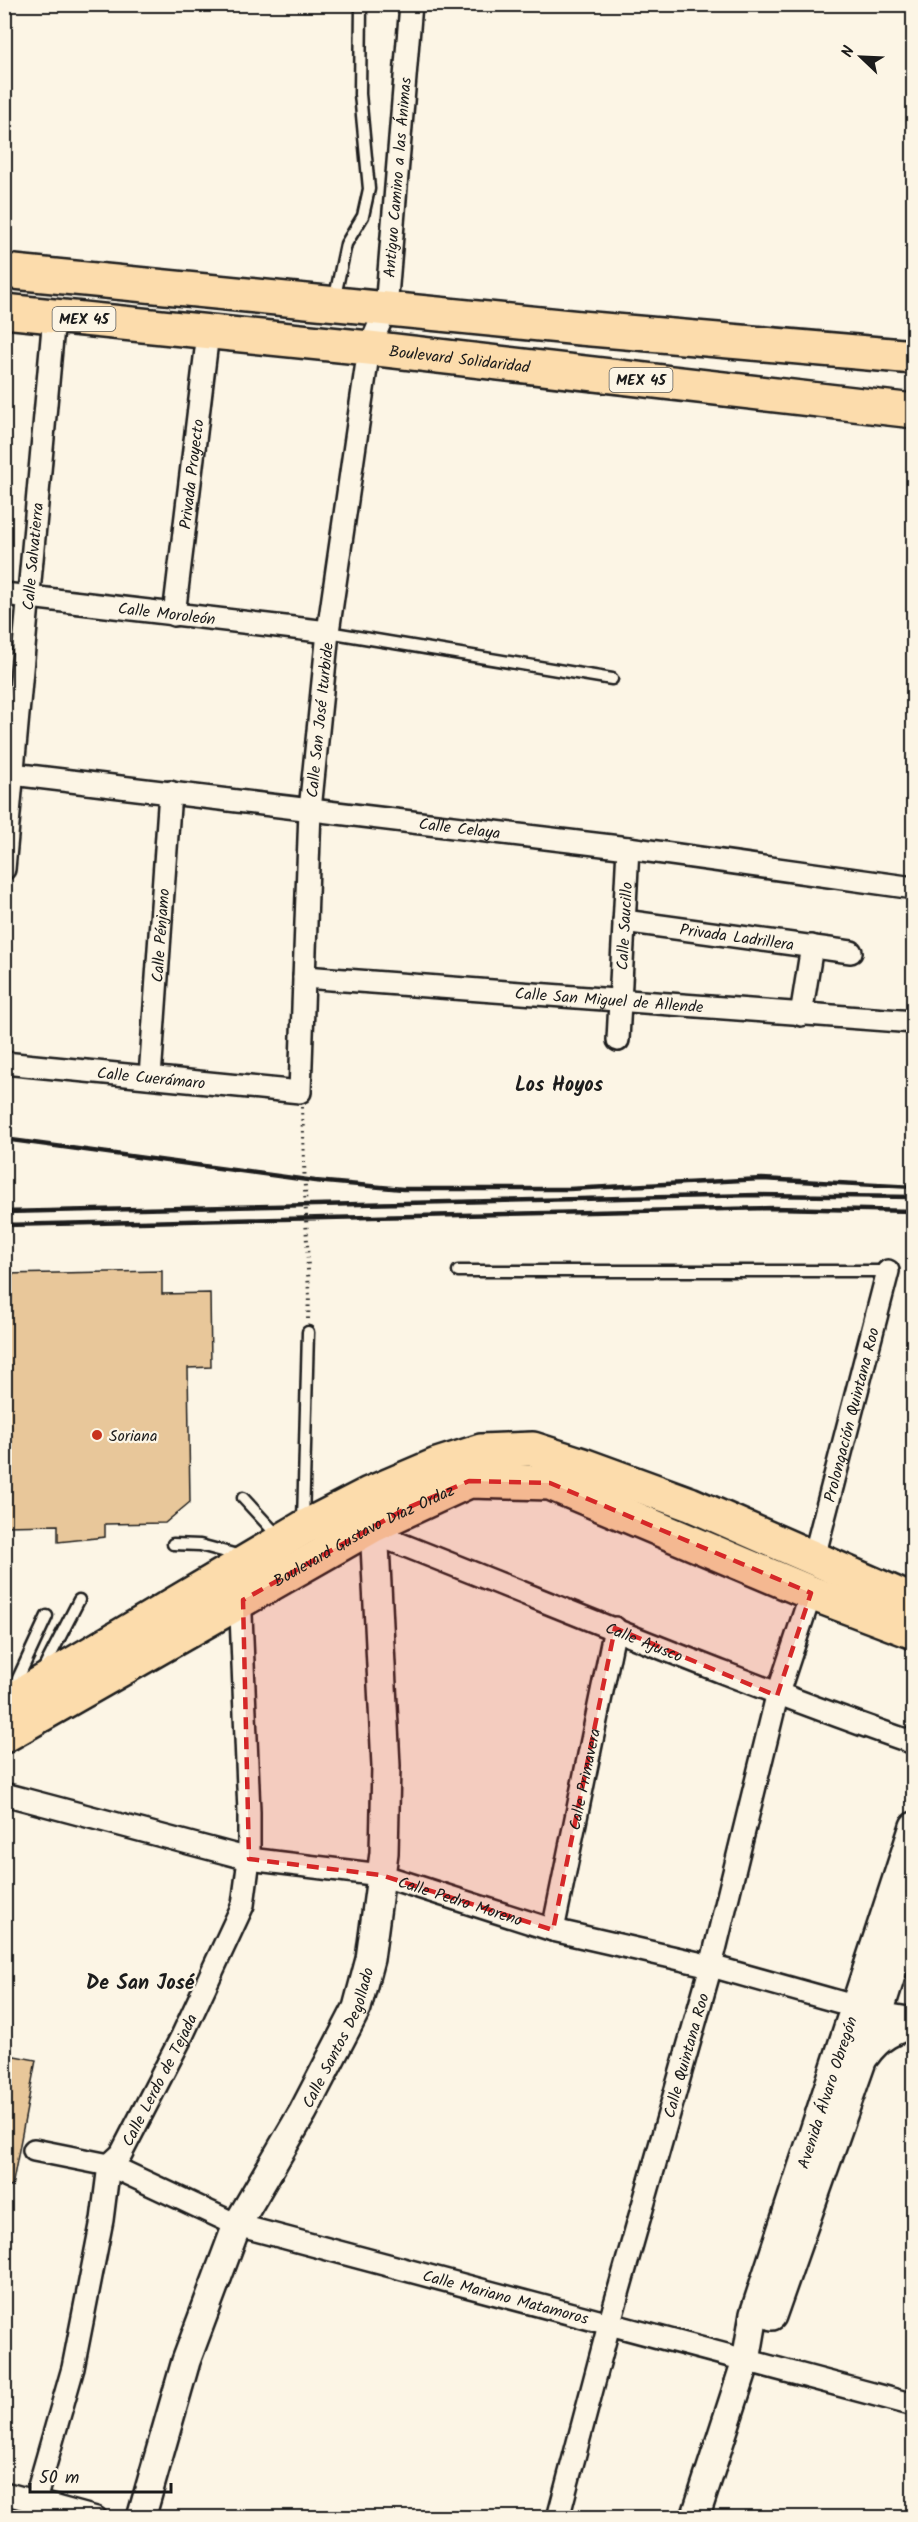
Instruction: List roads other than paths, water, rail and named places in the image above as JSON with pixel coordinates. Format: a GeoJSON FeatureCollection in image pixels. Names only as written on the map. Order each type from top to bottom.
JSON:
{"type":"FeatureCollection","features":[{"type":"Feature","properties":{"kind":"main road","name":"MEX 45"},"geometry":{"type":"LineString","coordinates":[[4,271],[333,304],[914,357]]}},
{"type":"Feature","properties":{"kind":"main road","name":"Boulevard Solidaridad"},"geometry":{"type":"LineString","coordinates":[[4,311],[369,348],[914,411]]}},
{"type":"Feature","properties":{"kind":"main road","name":"Boulevard Gustavo Díaz Ordaz"},"geometry":{"type":"LineString","coordinates":[[5,1715],[35,1687],[292,1534],[369,1494],[437,1465],[481,1451],[533,1449],[690,1504],[914,1602]]}},
{"type":"Feature","properties":{"kind":"main road","name":"Boulevard Gustavo Díaz Ordaz"},"geometry":{"type":"LineString","coordinates":[[5,1715],[243,1600],[469,1481],[550,1483],[811,1593],[914,1632]]}},
{"type":"Feature","properties":{"kind":"street","name":"Antiguo Camino a las Ánimas"},"geometry":{"type":"LineString","coordinates":[[369,348],[386,309],[411,4]]}},
{"type":"Feature","properties":{"kind":"street","name":"Calle Salvatierra"},"geometry":{"type":"LineString","coordinates":[[4,869],[9,773],[29,597],[54,316]]}},
{"type":"Feature","properties":{"kind":"street","name":"Privada Proyecto"},"geometry":{"type":"LineString","coordinates":[[174,615],[208,333]]}},
{"type":"Feature","properties":{"kind":"street","name":"Calle San José Iturbide"},"geometry":{"type":"LineString","coordinates":[[301,1100],[310,810],[328,632],[369,348]]}},
{"type":"Feature","properties":{"kind":"street","name":"Calle Moroleón"},"geometry":{"type":"LineString","coordinates":[[4,594],[328,632]]}},
{"type":"Feature","properties":{"kind":"street","name":"Calle Celaya"},"geometry":{"type":"LineString","coordinates":[[9,773],[628,848],[914,888]]}},
{"type":"Feature","properties":{"kind":"street","name":"Calle Pénjamo"},"geometry":{"type":"LineString","coordinates":[[150,1077],[170,792]]}},
{"type":"Feature","properties":{"kind":"street","name":"Calle Saucillo"},"geometry":{"type":"LineString","coordinates":[[618,1040],[628,848]]}},
{"type":"Feature","properties":{"kind":"street","name":"Privada Ladrillera"},"geometry":{"type":"LineString","coordinates":[[624,921],[851,952]]}},
{"type":"Feature","properties":{"kind":"street"},"geometry":{"type":"LineString","coordinates":[[801,1015],[812,946]]}},
{"type":"Feature","properties":{"kind":"street","name":"Calle San Miguel de Allende"},"geometry":{"type":"LineString","coordinates":[[304,977],[914,1022]]}},
{"type":"Feature","properties":{"kind":"street","name":"Calle Cuerámaro"},"geometry":{"type":"LineString","coordinates":[[4,1063],[150,1077],[301,1100]]}},
{"type":"Feature","properties":{"kind":"street","name":"Prolongación Quintana Roo"},"geometry":{"type":"LineString","coordinates":[[814,1557],[888,1271]]}},
{"type":"Feature","properties":{"kind":"street","name":"Calle Ajusco"},"geometry":{"type":"LineString","coordinates":[[375,1530],[777,1696],[914,1743]]}},
{"type":"Feature","properties":{"kind":"street","name":"Calle Santos Degollado"},"geometry":{"type":"LineString","coordinates":[[141,2517],[186,2361],[237,2225],[303,2112],[357,2008],[370,1959],[381,1875],[386,1766],[375,1530]]}},
{"type":"Feature","properties":{"kind":"street","name":"Calle Lerdo de Tejada"},"geometry":{"type":"LineString","coordinates":[[109,2165],[121,2154],[177,2046],[243,1905],[249,1859],[243,1563]]}},
{"type":"Feature","properties":{"kind":"street","name":"Calle Quintana Roo"},"geometry":{"type":"LineString","coordinates":[[558,2517],[609,2325],[711,1966],[777,1696],[811,1593]]}},
{"type":"Feature","properties":{"kind":"street","name":"Calle Primavera"},"geometry":{"type":"LineString","coordinates":[[553,1930],[615,1628]]}},
{"type":"Feature","properties":{"kind":"street","name":"Calle Pedro Moreno"},"geometry":{"type":"LineString","coordinates":[[4,1794],[249,1859],[381,1875],[553,1930],[711,1966],[866,2009],[914,2019]]}},
{"type":"Feature","properties":{"kind":"street","name":"Avenida Álvaro Obregón"},"geometry":{"type":"LineString","coordinates":[[746,2361],[769,2324],[863,2059],[866,2009],[914,1826]]}},
{"type":"Feature","properties":{"kind":"street","name":"Avenida Álvaro Obregón"},"geometry":{"type":"LineString","coordinates":[[695,2517],[746,2361],[754,2314],[866,2009],[914,1904]]}},
{"type":"Feature","properties":{"kind":"street"},"geometry":{"type":"LineString","coordinates":[[863,2059],[882,2038],[898,2028],[914,2025]]}},
{"type":"Feature","properties":{"kind":"street","name":"Calle Mariano Matamoros"},"geometry":{"type":"LineString","coordinates":[[34,2150],[109,2165],[237,2225],[914,2405]]}},
{"type":"Feature","properties":{"kind":"street"},"geometry":{"type":"LineString","coordinates":[[32,2510],[73,2368],[102,2220],[109,2165]]}},
{"type":"Feature","properties":{"kind":"street"},"geometry":{"type":"LineString","coordinates":[[4,2493],[32,2510],[96,2517]]}},
{"type":"Feature","properties":{"kind":"lane"},"geometry":{"type":"LineString","coordinates":[[333,304],[346,244],[363,216],[369,189],[360,94],[361,4]]}},
{"type":"Feature","properties":{"kind":"lane"},"geometry":{"type":"LineString","coordinates":[[328,632],[612,679]]}},
{"type":"Feature","properties":{"kind":"lane"},"geometry":{"type":"LineString","coordinates":[[458,1271],[888,1271]]}},
{"type":"Feature","properties":{"kind":"lane"},"geometry":{"type":"LineString","coordinates":[[292,1534],[308,1332]]}},
{"type":"Feature","properties":{"kind":"lane"},"geometry":{"type":"LineString","coordinates":[[243,1498],[292,1534]]}},
{"type":"Feature","properties":{"kind":"lane"},"geometry":{"type":"LineString","coordinates":[[172,1544],[200,1545],[243,1563]]}},
{"type":"Feature","properties":{"kind":"lane"},"geometry":{"type":"LineString","coordinates":[[35,1687],[79,1600]]}},
{"type":"Feature","properties":{"kind":"lane"},"geometry":{"type":"LineString","coordinates":[[5,1715],[47,1616]]}},
{"type":"Feature","properties":{"kind":"railway"},"geometry":{"type":"LineString","coordinates":[[4,1139],[315,1181],[403,1189],[569,1189],[762,1179],[914,1187]]}},
{"type":"Feature","properties":{"kind":"railway"},"geometry":{"type":"LineString","coordinates":[[4,1212],[757,1195],[914,1197]]}},
{"type":"Feature","properties":{"kind":"railway"},"geometry":{"type":"LineString","coordinates":[[4,1225],[773,1208],[914,1211]]}},
{"type":"Feature","properties":{"kind":"place","name":"Soriana"},"geometry":{"type":"Point","coordinates":[97,1435]}},
{"type":"Feature","properties":{"kind":"district","name":"Los Hoyos"},"geometry":{"type":"Point","coordinates":[559,1084]}},
{"type":"Feature","properties":{"kind":"district","name":"De San José"},"geometry":{"type":"Point","coordinates":[140,1982]}}]}
